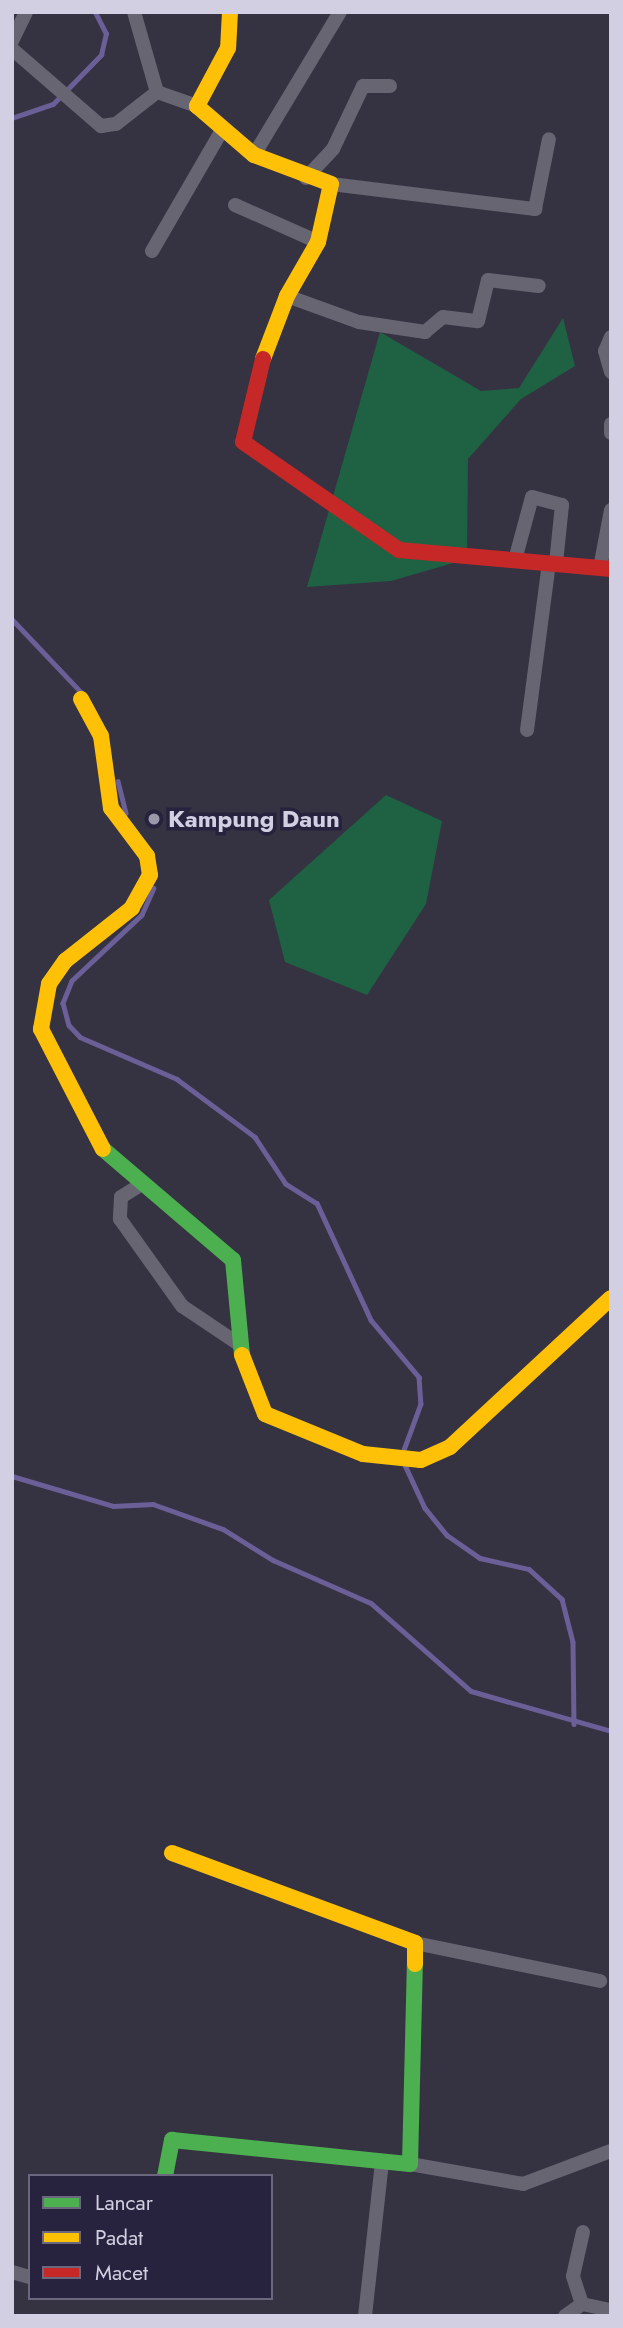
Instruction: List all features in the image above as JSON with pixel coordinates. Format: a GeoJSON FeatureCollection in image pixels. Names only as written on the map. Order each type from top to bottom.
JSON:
{"type":"FeatureCollection","features":[{"type":"Feature","properties":{"kind":"street"},"geometry":{"type":"LineString","coordinates":[[12,41],[26,12]]}},
{"type":"Feature","properties":{"kind":"street"},"geometry":{"type":"LineString","coordinates":[[134,12],[157,92]]}},
{"type":"Feature","properties":{"kind":"street"},"geometry":{"type":"LineString","coordinates":[[197,107],[228,48],[230,12]]}},
{"type":"Feature","properties":{"kind":"street"},"geometry":{"type":"LineString","coordinates":[[254,155],[340,12]]}},
{"type":"Feature","properties":{"kind":"street"},"geometry":{"type":"LineString","coordinates":[[12,49],[102,126],[116,124],[157,92]]}},
{"type":"Feature","properties":{"kind":"street"},"geometry":{"type":"LineString","coordinates":[[306,178],[333,149],[358,91],[368,83],[390,86]]}},
{"type":"Feature","properties":{"kind":"street"},"geometry":{"type":"LineString","coordinates":[[157,92],[197,107],[220,132],[254,155],[306,178],[331,184],[535,209],[548,139]]}},
{"type":"Feature","properties":{"kind":"street"},"geometry":{"type":"LineString","coordinates":[[152,251],[220,132]]}},
{"type":"Feature","properties":{"kind":"street"},"geometry":{"type":"LineString","coordinates":[[331,184],[318,242],[287,296],[259,371],[243,442],[399,550],[605,568],[611,510]]}},
{"type":"Feature","properties":{"kind":"street"},"geometry":{"type":"LineString","coordinates":[[234,205],[318,242]]}},
{"type":"Feature","properties":{"kind":"street"},"geometry":{"type":"LineString","coordinates":[[287,296],[359,322],[425,332],[443,317],[476,323],[488,281],[539,286]]}},
{"type":"Feature","properties":{"kind":"street"},"geometry":{"type":"LineString","coordinates":[[611,337],[605,351],[611,372]]}},
{"type":"Feature","properties":{"kind":"street"},"geometry":{"type":"LineString","coordinates":[[611,424],[611,433]]}},
{"type":"Feature","properties":{"kind":"street"},"geometry":{"type":"LineString","coordinates":[[515,560],[532,497],[562,505],[527,730]]}},
{"type":"Feature","properties":{"kind":"street"},"geometry":{"type":"LineString","coordinates":[[81,699],[102,736],[111,808],[147,856],[150,875],[132,908],[65,961],[42,1001],[41,1029],[83,1121],[137,1187],[233,1260],[242,1300],[240,1345],[258,1404],[277,1422],[363,1454],[421,1460],[450,1447],[611,1298]]}},
{"type":"Feature","properties":{"kind":"street"},"geometry":{"type":"LineString","coordinates":[[137,1187],[121,1197],[120,1219],[182,1306],[240,1345]]}},
{"type":"Feature","properties":{"kind":"street"},"geometry":{"type":"LineString","coordinates":[[172,1853],[415,1943],[600,1981]]}},
{"type":"Feature","properties":{"kind":"street"},"geometry":{"type":"LineString","coordinates":[[410,2164],[415,1943]]}},
{"type":"Feature","properties":{"kind":"street"},"geometry":{"type":"LineString","coordinates":[[165,2174],[172,2140],[410,2164],[523,2184],[611,2151]]}},
{"type":"Feature","properties":{"kind":"street"},"geometry":{"type":"LineString","coordinates":[[365,2316],[382,2163]]}},
{"type":"Feature","properties":{"kind":"street"},"geometry":{"type":"LineString","coordinates":[[582,2304],[573,2276],[583,2232]]}},
{"type":"Feature","properties":{"kind":"street"},"geometry":{"type":"LineString","coordinates":[[565,2316],[582,2304],[611,2310]]}},
{"type":"Feature","properties":{"kind":"green space"},"geometry":{"type":"Polygon","coordinates":[[[563,318],[575,366],[521,399],[468,459],[467,559],[391,581],[307,587],[380,332],[481,391],[519,388],[563,318]]]}},
{"type":"Feature","properties":{"kind":"green space"},"geometry":{"type":"Polygon","coordinates":[[[386,795],[442,821],[426,904],[367,995],[285,962],[269,900],[386,795]]]}},
{"type":"Feature","properties":{"kind":"waterway"},"geometry":{"type":"LineString","coordinates":[[12,118],[53,104],[101,55],[106,34],[95,12]]}},
{"type":"Feature","properties":{"kind":"waterway"},"geometry":{"type":"LineString","coordinates":[[12,619],[83,694]]}},
{"type":"Feature","properties":{"kind":"waterway"},"geometry":{"type":"LineString","coordinates":[[118,781],[126,813]]}},
{"type":"Feature","properties":{"kind":"waterway"},"geometry":{"type":"LineString","coordinates":[[154,888],[142,915],[72,981],[63,1003],[69,1025],[80,1037],[177,1079],[255,1137],[286,1184],[317,1203],[371,1320],[419,1377],[421,1404],[403,1453]]}},
{"type":"Feature","properties":{"kind":"waterway"},"geometry":{"type":"LineString","coordinates":[[405,1465],[425,1508],[447,1535],[480,1558],[529,1569],[562,1599],[573,1642],[574,1724]]}},
{"type":"Feature","properties":{"kind":"waterway"},"geometry":{"type":"LineString","coordinates":[[12,1476],[113,1506],[153,1504],[223,1529],[273,1560],[371,1603],[471,1691],[611,1731]]}},
{"type":"Feature","properties":{"kind":"traffic: fast"},"geometry":{"type":"LineString","coordinates":[[103,1149],[233,1260],[242,1355]]}},
{"type":"Feature","properties":{"kind":"traffic: fast"},"geometry":{"type":"LineString","coordinates":[[165,2174],[172,2140],[410,2164],[415,1964]]}},
{"type":"Feature","properties":{"kind":"traffic: slow"},"geometry":{"type":"LineString","coordinates":[[230,12],[228,48],[197,106],[254,155],[331,184],[318,242],[287,296],[263,359]]}},
{"type":"Feature","properties":{"kind":"traffic: slow"},"geometry":{"type":"LineString","coordinates":[[81,699],[101,736],[111,808],[147,856],[150,875],[132,908],[65,961],[49,984],[41,1029],[103,1149]]}},
{"type":"Feature","properties":{"kind":"traffic: slow"},"geometry":{"type":"LineString","coordinates":[[242,1355],[265,1414],[363,1454],[421,1460],[450,1447],[611,1298]]}},
{"type":"Feature","properties":{"kind":"traffic: slow"},"geometry":{"type":"LineString","coordinates":[[172,1853],[415,1943],[415,1964]]}},
{"type":"Feature","properties":{"kind":"traffic: jam"},"geometry":{"type":"LineString","coordinates":[[263,359],[243,442],[399,550],[611,569]]}},
{"type":"Feature","properties":{"kind":"place","name":"Kampung Daun"},"geometry":{"type":"Point","coordinates":[154,819]}}]}
